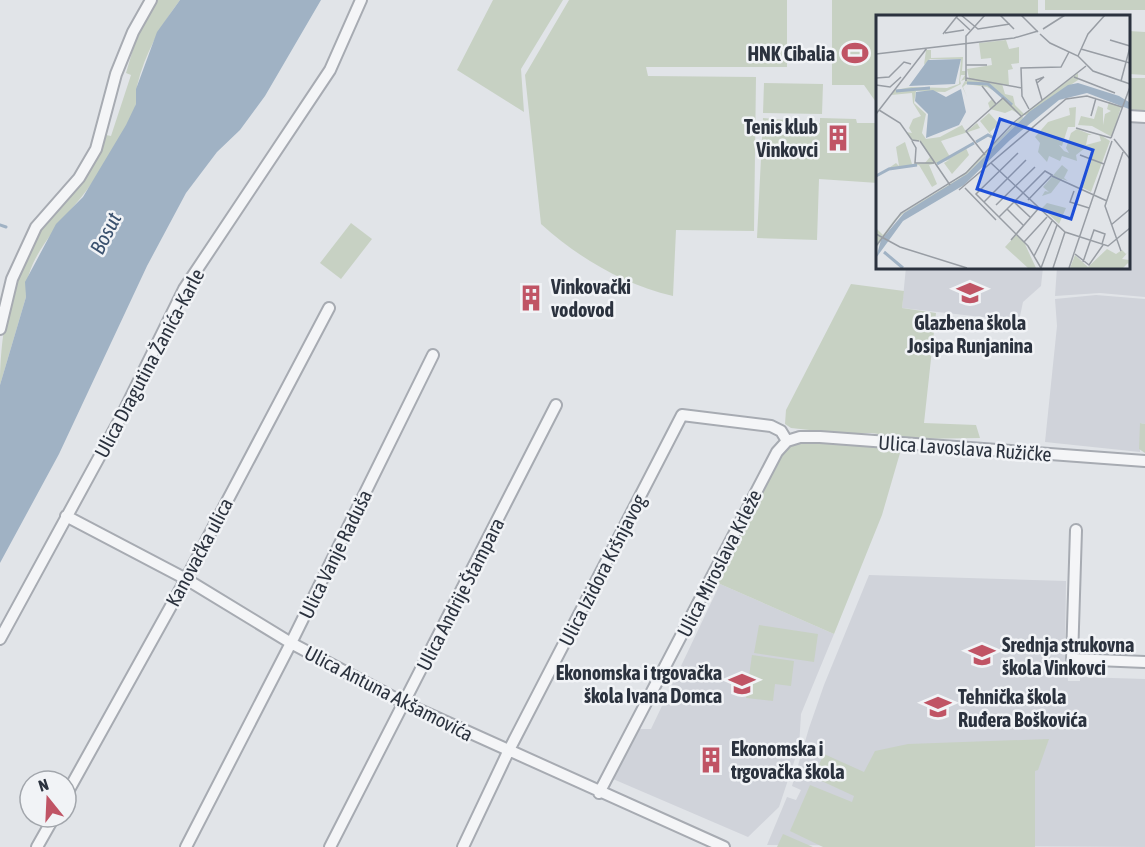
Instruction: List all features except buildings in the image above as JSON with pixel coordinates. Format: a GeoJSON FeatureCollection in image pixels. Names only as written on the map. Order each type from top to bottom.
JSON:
{"type":"FeatureCollection","features":[{"type":"Feature","properties":{"kind":"street"},"geometry":{"type":"LineString","coordinates":[[0,329],[12,279],[36,227],[79,178],[96,148],[116,74],[133,32],[151,0]]}},
{"type":"Feature","properties":{"kind":"street","name":"Ulica Dragutina Žanića-Karle"},"geometry":{"type":"LineString","coordinates":[[0,639],[120,419],[184,289],[330,70],[362,0]]}},
{"type":"Feature","properties":{"kind":"street"},"geometry":{"type":"LineString","coordinates":[[1130,116],[1145,117]]}},
{"type":"Feature","properties":{"kind":"street","name":"Kanovačka ulica"},"geometry":{"type":"LineString","coordinates":[[78,773],[186,579],[329,308]]}},
{"type":"Feature","properties":{"kind":"street","name":"Ulica Vanje Raduša"},"geometry":{"type":"LineString","coordinates":[[186,847],[291,643],[433,355]]}},
{"type":"Feature","properties":{"kind":"street","name":"Ulica Andrije Štampara"},"geometry":{"type":"LineString","coordinates":[[330,847],[556,405]]}},
{"type":"Feature","properties":{"kind":"street","name":"Ulica Izidora Kršnjavog"},"geometry":{"type":"LineString","coordinates":[[463,847],[508,752],[682,415],[757,424],[781,431],[787,441]]}},
{"type":"Feature","properties":{"kind":"street","name":"Ulica Lavoslava Ružičke"},"geometry":{"type":"LineString","coordinates":[[787,441],[800,436],[820,437],[1145,461]]}},
{"type":"Feature","properties":{"kind":"street","name":"Ulica Miroslava Krleže"},"geometry":{"type":"LineString","coordinates":[[600,793],[777,452],[787,441]]}},
{"type":"Feature","properties":{"kind":"street","name":"Ulica Antuna Akšamovića"},"geometry":{"type":"LineString","coordinates":[[66,516],[186,579],[291,643],[404,704],[724,847]]}},
{"type":"Feature","properties":{"kind":"street"},"geometry":{"type":"LineString","coordinates":[[1076,530],[1072,659],[1145,662]]}},
{"type":"Feature","properties":{"kind":"street"},"geometry":{"type":"LineString","coordinates":[[37,847],[47,829]]}},
{"type":"Feature","properties":{"kind":"shaded area"},"geometry":{"type":"Polygon","coordinates":[[[1130,122],[1145,123],[1145,297],[1100,293],[1055,296],[1057,268],[1130,268],[1130,122]]]}},
{"type":"Feature","properties":{"kind":"shaded area","name":"Glazbena škola Josipa Runjanina"},"geometry":{"type":"Polygon","coordinates":[[[906,268],[1043,268],[1041,286],[1023,302],[1019,321],[902,308],[906,268]]]}},
{"type":"Feature","properties":{"kind":"shaded area"},"geometry":{"type":"Polygon","coordinates":[[[1096,295],[1145,299],[1145,424],[1140,423],[1140,452],[1045,442],[1057,326],[1055,299],[1096,295]]]}},
{"type":"Feature","properties":{"kind":"shaded area","name":"Tehnička škola Ruđera Boškovića"},"geometry":{"type":"Polygon","coordinates":[[[869,575],[1066,581],[1065,651],[1068,681],[1080,681],[1080,677],[1145,679],[1145,847],[767,845],[787,797],[796,800],[801,790],[792,786],[809,728],[869,575]]]}},
{"type":"Feature","properties":{"kind":"shaded area","name":"Ekonomska i trgovačka škola Ivana Domca"},"geometry":{"type":"Polygon","coordinates":[[[720,584],[834,634],[801,714],[799,747],[779,807],[748,837],[613,779],[638,729],[651,729],[720,584]]]}},
{"type":"Feature","properties":{"kind":"green space"},"geometry":{"type":"Polygon","coordinates":[[[156,0],[180,0],[149,51],[137,86],[136,104],[124,132],[87,190],[41,249],[33,265],[0,385],[1,352],[6,318],[19,269],[52,212],[102,144],[106,135],[111,136],[131,75],[126,73],[136,39],[156,0]]]}},
{"type":"Feature","properties":{"kind":"green space"},"geometry":{"type":"Polygon","coordinates":[[[493,0],[563,0],[521,69],[524,112],[457,70],[493,0]]]}},
{"type":"Feature","properties":{"kind":"green space"},"geometry":{"type":"Polygon","coordinates":[[[569,0],[787,0],[787,67],[646,67],[648,76],[756,77],[754,231],[676,230],[673,296],[637,285],[603,269],[571,248],[541,224],[525,75],[569,0]]]}},
{"type":"Feature","properties":{"kind":"green space","name":"HNK Cibalia"},"geometry":{"type":"Polygon","coordinates":[[[832,0],[1038,0],[1038,15],[876,15],[876,102],[864,85],[832,85],[832,0]]]}},
{"type":"Feature","properties":{"kind":"green space"},"geometry":{"type":"Polygon","coordinates":[[[1045,0],[1145,0],[1145,10],[1045,10],[1045,0]]]}},
{"type":"Feature","properties":{"kind":"green space"},"geometry":{"type":"Polygon","coordinates":[[[1130,31],[1145,32],[1145,75],[1130,74],[1130,31]]]}},
{"type":"Feature","properties":{"kind":"green space"},"geometry":{"type":"Polygon","coordinates":[[[1130,78],[1145,78],[1145,113],[1130,113],[1130,78]]]}},
{"type":"Feature","properties":{"kind":"green space"},"geometry":{"type":"Polygon","coordinates":[[[764,83],[823,84],[822,114],[763,113],[764,83]]]}},
{"type":"Feature","properties":{"kind":"green space"},"geometry":{"type":"Polygon","coordinates":[[[763,118],[820,123],[820,118],[856,119],[857,123],[876,123],[876,183],[819,179],[817,240],[757,238],[763,118]]]}},
{"type":"Feature","properties":{"kind":"green space"},"geometry":{"type":"Polygon","coordinates":[[[351,223],[372,239],[341,279],[320,263],[351,223]]]}},
{"type":"Feature","properties":{"kind":"green space"},"geometry":{"type":"Polygon","coordinates":[[[851,284],[904,291],[902,308],[936,313],[924,423],[976,425],[980,438],[910,439],[872,433],[846,434],[791,428],[785,424],[786,410],[851,284]]]}},
{"type":"Feature","properties":{"kind":"green space"},"geometry":{"type":"Polygon","coordinates":[[[1140,423],[1145,424],[1145,453],[1139,449],[1140,423]]]}},
{"type":"Feature","properties":{"kind":"green space"},"geometry":{"type":"Polygon","coordinates":[[[810,440],[898,447],[900,453],[882,515],[834,634],[720,584],[717,589],[712,586],[782,451],[792,444],[810,440]]]}},
{"type":"Feature","properties":{"kind":"green space"},"geometry":{"type":"Polygon","coordinates":[[[759,625],[818,634],[814,662],[754,653],[759,625]]]}},
{"type":"Feature","properties":{"kind":"green space"},"geometry":{"type":"Polygon","coordinates":[[[752,655],[794,661],[791,686],[775,684],[773,701],[746,698],[752,655]]]}},
{"type":"Feature","properties":{"kind":"green space"},"geometry":{"type":"Polygon","coordinates":[[[1049,739],[1038,770],[1035,771],[1035,847],[823,847],[790,831],[810,785],[852,802],[854,796],[813,777],[824,754],[864,772],[875,751],[908,744],[1049,739]]]}},
{"type":"Feature","properties":{"kind":"green space"},"geometry":{"type":"Polygon","coordinates":[[[783,834],[813,847],[777,847],[783,834]]]}},
{"type":"Feature","properties":{"kind":"water","name":"Bosut"},"geometry":{"type":"Polygon","coordinates":[[[180,0],[321,0],[265,96],[240,130],[217,152],[186,193],[147,266],[59,454],[0,563],[0,385],[26,297],[25,282],[56,224],[83,197],[126,125],[136,104],[136,89],[157,32],[180,0]]]}},
{"type":"Feature","properties":{"kind":"waterway"},"geometry":{"type":"LineString","coordinates":[[0,225],[6,227]]}},
{"type":"Feature","properties":{"kind":"place","name":"HNK Cibalia"},"geometry":{"type":"Point","coordinates":[855,53]}},
{"type":"Feature","properties":{"kind":"place","name":"Tenis klub Vinkovci"},"geometry":{"type":"Point","coordinates":[838,138]}},
{"type":"Feature","properties":{"kind":"place","name":"Glazbena škola Josipa Runjanina"},"geometry":{"type":"Point","coordinates":[970,293]}},
{"type":"Feature","properties":{"kind":"place","name":"Vinkovački vodovod"},"geometry":{"type":"Point","coordinates":[531,298]}},
{"type":"Feature","properties":{"kind":"place","name":"Srednja strukovna škola Vinkovci"},"geometry":{"type":"Point","coordinates":[982,655]}},
{"type":"Feature","properties":{"kind":"place","name":"Ekonomska i trgovačka škola Ivana Domca"},"geometry":{"type":"Point","coordinates":[742,684]}},
{"type":"Feature","properties":{"kind":"place","name":"Tehnička škola Ruđera Boškovića"},"geometry":{"type":"Point","coordinates":[938,707]}},
{"type":"Feature","properties":{"kind":"place","name":"Ekonomska i trgovačka škola"},"geometry":{"type":"Point","coordinates":[711,760]}}]}
